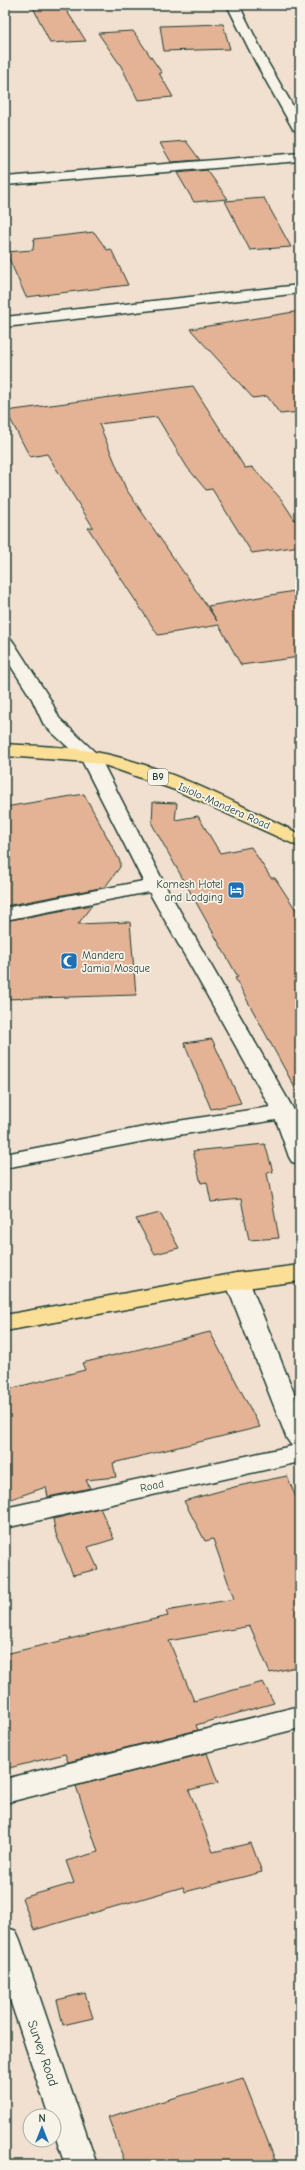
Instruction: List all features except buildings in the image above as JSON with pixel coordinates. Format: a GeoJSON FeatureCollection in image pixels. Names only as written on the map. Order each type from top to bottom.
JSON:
{"type":"FeatureCollection","features":[{"type":"Feature","properties":{"kind":"main road","name":"Isiolo-Mandera Road"},"geometry":{"type":"LineString","coordinates":[[5,750],[89,756],[112,761],[182,786],[300,841]]}},
{"type":"Feature","properties":{"kind":"main road"},"geometry":{"type":"LineString","coordinates":[[5,1323],[237,1281],[300,1273]]}},
{"type":"Feature","properties":{"kind":"street"},"geometry":{"type":"LineString","coordinates":[[233,5],[262,63],[300,128]]}},
{"type":"Feature","properties":{"kind":"street"},"geometry":{"type":"LineString","coordinates":[[5,181],[300,157]]}},
{"type":"Feature","properties":{"kind":"street"},"geometry":{"type":"LineString","coordinates":[[5,322],[300,289]]}},
{"type":"Feature","properties":{"kind":"street"},"geometry":{"type":"LineString","coordinates":[[5,643],[41,699],[52,721],[89,756],[155,885],[284,1112],[300,1157]]}},
{"type":"Feature","properties":{"kind":"street"},"geometry":{"type":"LineString","coordinates":[[5,914],[155,885]]}},
{"type":"Feature","properties":{"kind":"street"},"geometry":{"type":"LineString","coordinates":[[5,1160],[165,1130],[284,1112]]}},
{"type":"Feature","properties":{"kind":"street"},"geometry":{"type":"LineString","coordinates":[[237,1281],[300,1439]]}},
{"type":"Feature","properties":{"kind":"street","name":"Road"},"geometry":{"type":"LineString","coordinates":[[5,1518],[300,1453]]}},
{"type":"Feature","properties":{"kind":"street"},"geometry":{"type":"LineString","coordinates":[[5,1791],[300,1717]]}},
{"type":"Feature","properties":{"kind":"street","name":"Survey Road"},"geometry":{"type":"LineString","coordinates":[[6,1944],[81,2165]]}},
{"type":"Feature","properties":{"kind":"place","name":"Kornesh Hotel and Lodging"},"geometry":{"type":"Point","coordinates":[236,890]}},
{"type":"Feature","properties":{"kind":"place","name":"Mandera Jamia Mosque"},"geometry":{"type":"Point","coordinates":[69,961]}}]}
